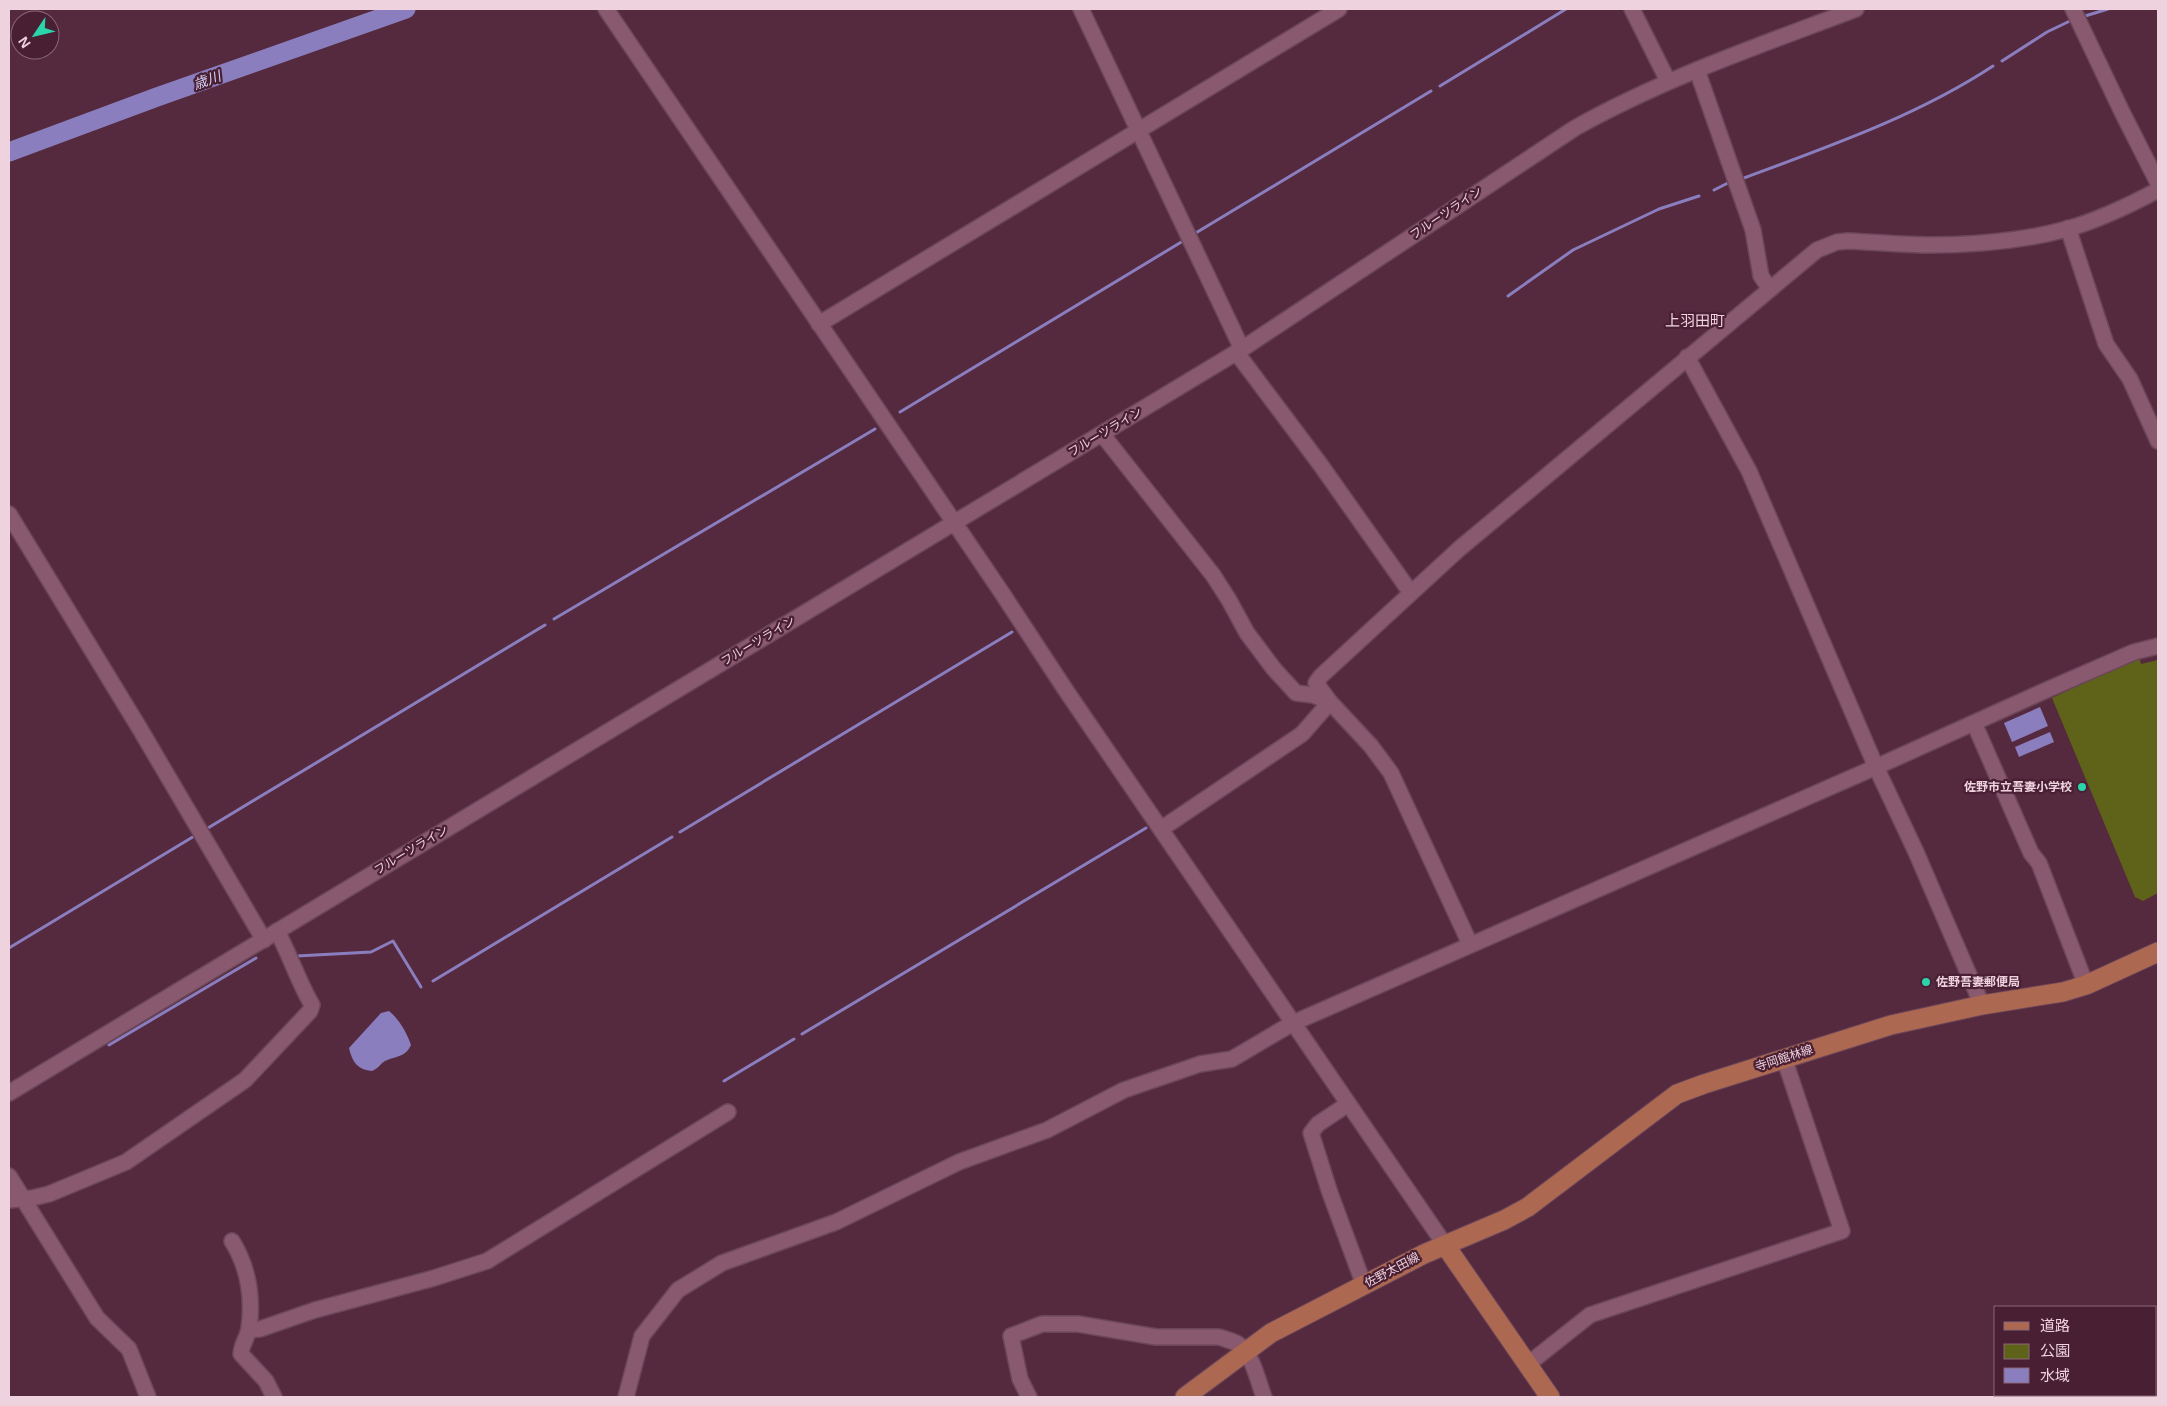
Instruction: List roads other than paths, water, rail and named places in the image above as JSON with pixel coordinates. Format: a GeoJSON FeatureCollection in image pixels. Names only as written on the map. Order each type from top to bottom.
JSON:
{"type":"FeatureCollection","features":[{"type":"Feature","properties":{"kind":"main road","name":"寺岡館林線"},"geometry":{"type":"LineString","coordinates":[[1445,1245],[1504,1220],[1528,1207],[1676,1094],[1891,1025],[1982,1005],[2040,997],[2086,985],[2158,952]]}},
{"type":"Feature","properties":{"kind":"main road","name":"佐野太田線"},"geometry":{"type":"LineString","coordinates":[[1185,1397],[1271,1333],[1410,1261],[1445,1245]]}},
{"type":"Feature","properties":{"kind":"main road"},"geometry":{"type":"LineString","coordinates":[[1445,1245],[1550,1397]]}},
{"type":"Feature","properties":{"kind":"street"},"geometry":{"type":"LineString","coordinates":[[606,9],[1067,692],[1445,1245]]}},
{"type":"Feature","properties":{"kind":"street"},"geometry":{"type":"LineString","coordinates":[[1081,9],[1239,351],[1411,593]]}},
{"type":"Feature","properties":{"kind":"street"},"geometry":{"type":"LineString","coordinates":[[820,324],[1339,9]]}},
{"type":"Feature","properties":{"kind":"street"},"geometry":{"type":"LineString","coordinates":[[1632,9],[1668,81]]}},
{"type":"Feature","properties":{"kind":"street","name":"フルーツライン"},"geometry":{"type":"LineString","coordinates":[[9,1093],[1239,351],[1552,143],[1596,116],[1668,81],[1856,9]]}},
{"type":"Feature","properties":{"kind":"street"},"geometry":{"type":"LineString","coordinates":[[2073,9],[2158,183]]}},
{"type":"Feature","properties":{"kind":"street"},"geometry":{"type":"LineString","coordinates":[[1697,70],[1753,230],[1761,276],[1770,289]]}},
{"type":"Feature","properties":{"kind":"street"},"geometry":{"type":"LineString","coordinates":[[1470,944],[1391,773],[1371,746],[1330,702],[1316,683],[1458,549],[1817,250],[1837,242],[1929,245],[2010,240],[2068,228],[2132,204],[2158,190]]}},
{"type":"Feature","properties":{"kind":"street"},"geometry":{"type":"LineString","coordinates":[[2068,228],[2106,344],[2130,379],[2158,441]]}},
{"type":"Feature","properties":{"kind":"street"},"geometry":{"type":"LineString","coordinates":[[1687,357],[1749,471],[1876,767],[1916,852],[1982,1005]]}},
{"type":"Feature","properties":{"kind":"street"},"geometry":{"type":"LineString","coordinates":[[1102,434],[1213,575],[1247,633],[1274,669],[1296,693],[1313,695],[1330,702]]}},
{"type":"Feature","properties":{"kind":"street"},"geometry":{"type":"LineString","coordinates":[[9,514],[140,729],[264,940]]}},
{"type":"Feature","properties":{"kind":"street"},"geometry":{"type":"LineString","coordinates":[[626,1397],[642,1336],[678,1290],[722,1263],[836,1222],[959,1162],[1047,1130],[1124,1090],[1200,1064],[1232,1059],[1293,1023],[1470,944],[2134,652],[2158,646]]}},
{"type":"Feature","properties":{"kind":"street"},"geometry":{"type":"LineString","coordinates":[[1161,830],[1302,734],[1330,702]]}},
{"type":"Feature","properties":{"kind":"street"},"geometry":{"type":"LineString","coordinates":[[1974,723],[2030,853],[2039,863],[2086,985]]}},
{"type":"Feature","properties":{"kind":"street"},"geometry":{"type":"LineString","coordinates":[[16,1199],[50,1194],[126,1162],[245,1080],[310,1011],[312,1005],[299,982],[288,951],[277,931]]}},
{"type":"Feature","properties":{"kind":"street"},"geometry":{"type":"LineString","coordinates":[[1527,1364],[1590,1315],[1842,1231],[1784,1058]]}},
{"type":"Feature","properties":{"kind":"street"},"geometry":{"type":"LineString","coordinates":[[1348,1104],[1318,1124],[1311,1133],[1330,1194],[1364,1285]]}},
{"type":"Feature","properties":{"kind":"street"},"geometry":{"type":"LineString","coordinates":[[249,1330],[260,1329],[315,1310],[434,1278],[487,1261],[728,1112]]}},
{"type":"Feature","properties":{"kind":"street"},"geometry":{"type":"LineString","coordinates":[[9,1176],[16,1199],[97,1318],[129,1348],[148,1397]]}},
{"type":"Feature","properties":{"kind":"street"},"geometry":{"type":"LineString","coordinates":[[232,1241],[243,1262],[248,1278],[249,1330],[241,1354],[266,1381],[274,1397]]}},
{"type":"Feature","properties":{"kind":"street"},"geometry":{"type":"LineString","coordinates":[[1029,1397],[1020,1378],[1011,1336],[1042,1324],[1078,1324],[1156,1337],[1219,1337],[1238,1344],[1246,1352],[1264,1397]]}},
{"type":"Feature","properties":{"kind":"water"},"geometry":{"type":"Polygon","coordinates":[[[2040,707],[2048,726],[2012,742],[2004,723],[2040,707]]]}},
{"type":"Feature","properties":{"kind":"water"},"geometry":{"type":"Polygon","coordinates":[[[2050,732],[2054,742],[2019,757],[2015,747],[2050,732]]]}},
{"type":"Feature","properties":{"kind":"water"},"geometry":{"type":"Polygon","coordinates":[[[389,1011],[402,1026],[411,1045],[403,1054],[385,1061],[372,1071],[363,1069],[354,1061],[349,1048],[381,1013],[389,1011]]]}},
{"type":"Feature","properties":{"kind":"waterway","name":"歳川"},"geometry":{"type":"LineString","coordinates":[[9,152],[157,97],[406,9]]}},
{"type":"Feature","properties":{"kind":"waterway"},"geometry":{"type":"LineString","coordinates":[[1440,86],[1566,9]]}},
{"type":"Feature","properties":{"kind":"waterway"},"geometry":{"type":"LineString","coordinates":[[2085,16],[2108,9]]}},
{"type":"Feature","properties":{"kind":"waterway"},"geometry":{"type":"LineString","coordinates":[[2002,61],[2047,32],[2072,20]]}},
{"type":"Feature","properties":{"kind":"waterway"},"geometry":{"type":"LineString","coordinates":[[1744,178],[1872,129],[1934,100],[1993,66]]}},
{"type":"Feature","properties":{"kind":"waterway"},"geometry":{"type":"LineString","coordinates":[[1194,234],[1431,91]]}},
{"type":"Feature","properties":{"kind":"waterway"},"geometry":{"type":"LineString","coordinates":[[1714,190],[1728,183]]}},
{"type":"Feature","properties":{"kind":"waterway"},"geometry":{"type":"LineString","coordinates":[[1508,296],[1573,250],[1659,209],[1699,196]]}},
{"type":"Feature","properties":{"kind":"waterway"},"geometry":{"type":"LineString","coordinates":[[900,412],[1183,241]]}},
{"type":"Feature","properties":{"kind":"waterway"},"geometry":{"type":"LineString","coordinates":[[554,619],[875,429]]}},
{"type":"Feature","properties":{"kind":"waterway"},"geometry":{"type":"LineString","coordinates":[[208,828],[545,625]]}},
{"type":"Feature","properties":{"kind":"waterway"},"geometry":{"type":"LineString","coordinates":[[680,832],[1012,632]]}},
{"type":"Feature","properties":{"kind":"waterway"},"geometry":{"type":"LineString","coordinates":[[802,1034],[1146,828]]}},
{"type":"Feature","properties":{"kind":"waterway"},"geometry":{"type":"LineString","coordinates":[[9,948],[196,835]]}},
{"type":"Feature","properties":{"kind":"waterway"},"geometry":{"type":"LineString","coordinates":[[433,981],[672,837]]}},
{"type":"Feature","properties":{"kind":"waterway"},"geometry":{"type":"LineString","coordinates":[[297,956],[371,952],[393,941],[421,987]]}},
{"type":"Feature","properties":{"kind":"waterway"},"geometry":{"type":"LineString","coordinates":[[109,1045],[256,958]]}},
{"type":"Feature","properties":{"kind":"waterway"},"geometry":{"type":"LineString","coordinates":[[724,1081],[794,1039]]}},
{"type":"Feature","properties":{"kind":"place","name":"佐野市立吾妻小学校"},"geometry":{"type":"Point","coordinates":[2082,787]}},
{"type":"Feature","properties":{"kind":"place","name":"佐野吾妻郵便局"},"geometry":{"type":"Point","coordinates":[1926,982]}},
{"type":"Feature","properties":{"kind":"district","name":"上羽田町"},"geometry":{"type":"Point","coordinates":[1695,321]}}]}
